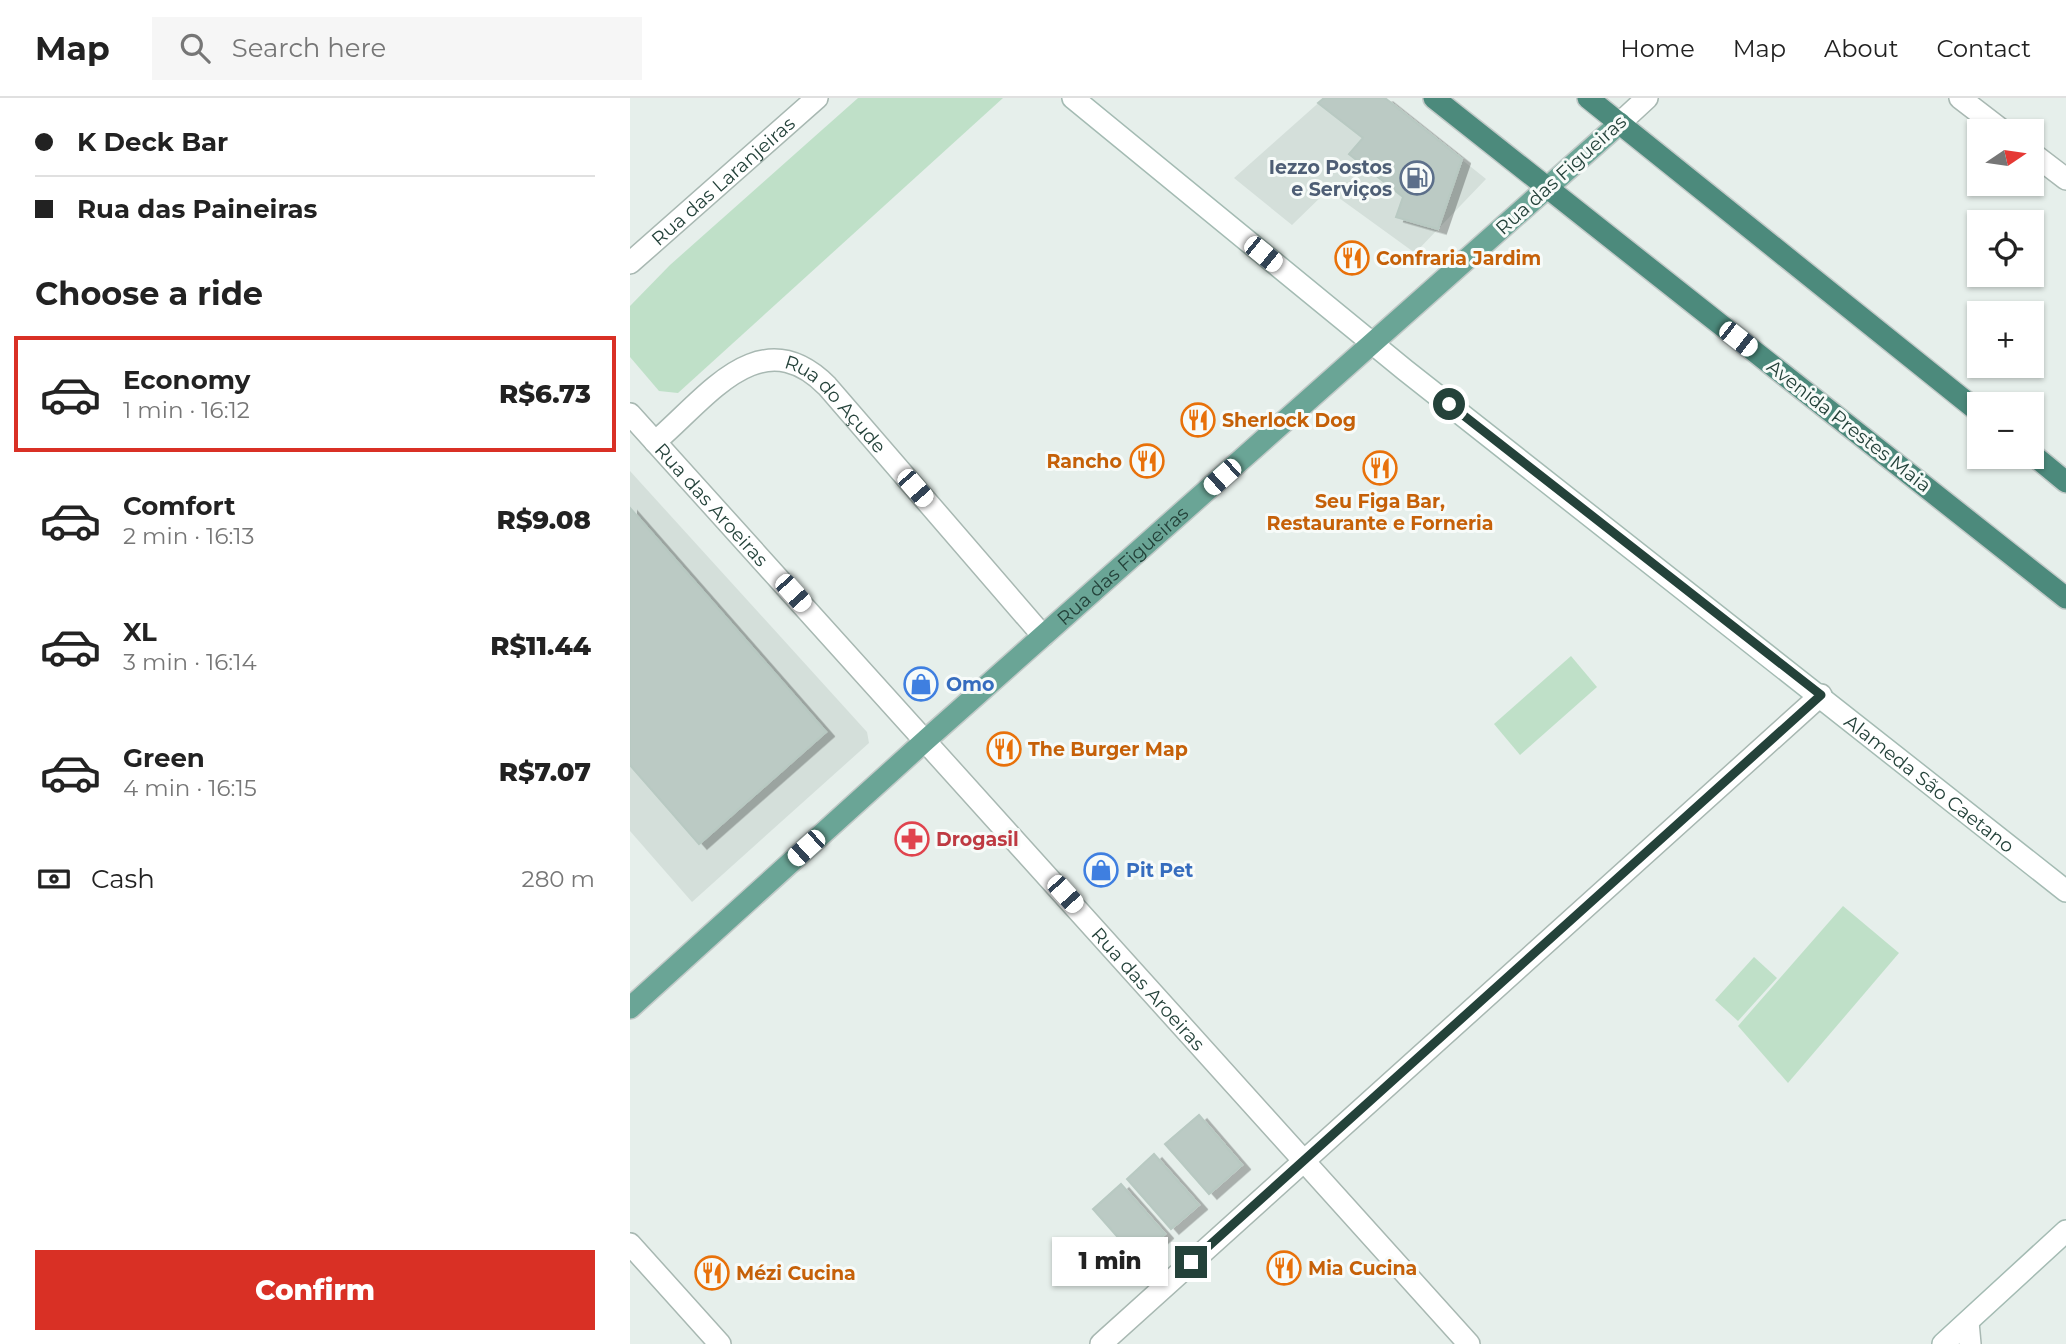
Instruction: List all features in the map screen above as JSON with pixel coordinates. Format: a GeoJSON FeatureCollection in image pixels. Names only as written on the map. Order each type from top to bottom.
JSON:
{"type":"FeatureCollection","features":[{"type":"Feature","properties":{"kind":"highway","name":"Avenida Prestes Maia"},"geometry":{"type":"LineString","coordinates":[[1434,98],[2066,598]]}},
{"type":"Feature","properties":{"kind":"highway"},"geometry":{"type":"LineString","coordinates":[[1588,98],[1967,402]]}},
{"type":"Feature","properties":{"kind":"highway"},"geometry":{"type":"LineString","coordinates":[[2044,464],[2066,482]]}},
{"type":"Feature","properties":{"kind":"main road","name":"Rua das Figueiras"},"geometry":{"type":"LineString","coordinates":[[630,1008],[927,739],[1620,123]]}},
{"type":"Feature","properties":{"kind":"street","name":"Rua das Laranjeiras"},"geometry":{"type":"LineString","coordinates":[[630,263],[817,98]]}},
{"type":"Feature","properties":{"kind":"street","name":"Alameda São Caetano"},"geometry":{"type":"LineString","coordinates":[[1073,98],[1373,343],[2066,891]]}},
{"type":"Feature","properties":{"kind":"street","name":"Rua das Figueiras"},"geometry":{"type":"LineString","coordinates":[[1620,123],[1647,98]]}},
{"type":"Feature","properties":{"kind":"street"},"geometry":{"type":"LineString","coordinates":[[1960,98],[1987,119]]}},
{"type":"Feature","properties":{"kind":"street"},"geometry":{"type":"LineString","coordinates":[[2044,162],[2066,179]]}},
{"type":"Feature","properties":{"kind":"street","name":"Rua do Açude"},"geometry":{"type":"LineString","coordinates":[[656,442],[736,370],[754,361],[768,358],[799,363],[827,386],[1043,636]]}},
{"type":"Feature","properties":{"kind":"street","name":"Rua das Aroeiras"},"geometry":{"type":"LineString","coordinates":[[630,414],[927,739],[1469,1344]]}},
{"type":"Feature","properties":{"kind":"street"},"geometry":{"type":"LineString","coordinates":[[1101,1344],[1821,695]]}},
{"type":"Feature","properties":{"kind":"street"},"geometry":{"type":"LineString","coordinates":[[1943,1344],[2066,1231]]}},
{"type":"Feature","properties":{"kind":"street"},"geometry":{"type":"LineString","coordinates":[[630,1244],[720,1344]]}},
{"type":"Feature","properties":{"kind":"street"},"geometry":{"type":"LineString","coordinates":[[1968,1322],[1970,1344]]}},
{"type":"Feature","properties":{"kind":"shaded area"},"geometry":{"type":"Polygon","coordinates":[[[1324,98],[1385,98],[1486,179],[1415,253],[1328,190],[1292,225],[1234,178],[1324,98]]]}},
{"type":"Feature","properties":{"kind":"shaded area"},"geometry":{"type":"Polygon","coordinates":[[[630,471],[867,732],[869,743],[692,902],[630,831],[630,471]]]}},
{"type":"Feature","properties":{"kind":"green space"},"geometry":{"type":"Polygon","coordinates":[[[858,98],[1003,98],[678,393],[659,391],[630,357],[630,306],[670,265],[858,98]]]}},
{"type":"Feature","properties":{"kind":"green space"},"geometry":{"type":"Polygon","coordinates":[[[1571,656],[1597,687],[1520,755],[1494,724],[1571,656]]]}},
{"type":"Feature","properties":{"kind":"green space"},"geometry":{"type":"Polygon","coordinates":[[[1843,906],[1899,953],[1788,1083],[1738,1026],[1843,906]]]}},
{"type":"Feature","properties":{"kind":"green space"},"geometry":{"type":"Polygon","coordinates":[[[1754,957],[1777,978],[1738,1021],[1715,1000],[1754,957]]]}},
{"type":"Feature","properties":{"kind":"building","name":"Iezzo Postos e Serviços"},"geometry":{"type":"Polygon","coordinates":[[[1324,98],[1385,98],[1462,159],[1438,229],[1396,217],[1403,197],[1349,154],[1363,138],[1318,103],[1324,98]]]}},
{"type":"Feature","properties":{"kind":"building"},"geometry":{"type":"Polygon","coordinates":[[[630,508],[826,732],[699,844],[630,765],[630,508]]]}},
{"type":"Feature","properties":{"kind":"building"},"geometry":{"type":"Polygon","coordinates":[[[1199,1115],[1242,1165],[1209,1194],[1165,1144],[1199,1115]]]}},
{"type":"Feature","properties":{"kind":"building"},"geometry":{"type":"Polygon","coordinates":[[[1154,1154],[1199,1205],[1171,1229],[1127,1179],[1154,1154]]]}},
{"type":"Feature","properties":{"kind":"building"},"geometry":{"type":"Polygon","coordinates":[[[1121,1184],[1165,1234],[1137,1259],[1093,1209],[1121,1184]]]}},
{"type":"Feature","properties":{"kind":"place","name":"Iezzo Postos e Serviços"},"geometry":{"type":"Point","coordinates":[1417,178]}},
{"type":"Feature","properties":{"kind":"place","name":"Confraria Jardim"},"geometry":{"type":"Point","coordinates":[1352,258]}},
{"type":"Feature","properties":{"kind":"place","name":"Sherlock Dog"},"geometry":{"type":"Point","coordinates":[1198,420]}},
{"type":"Feature","properties":{"kind":"place","name":"Rancho"},"geometry":{"type":"Point","coordinates":[1147,461]}},
{"type":"Feature","properties":{"kind":"place","name":"Seu Figa Bar, Restaurante e Forneria"},"geometry":{"type":"Point","coordinates":[1380,468]}},
{"type":"Feature","properties":{"kind":"place","name":"Omo"},"geometry":{"type":"Point","coordinates":[921,684]}},
{"type":"Feature","properties":{"kind":"place","name":"The Burger Map"},"geometry":{"type":"Point","coordinates":[1004,749]}},
{"type":"Feature","properties":{"kind":"place","name":"Drogasil"},"geometry":{"type":"Point","coordinates":[912,839]}},
{"type":"Feature","properties":{"kind":"place","name":"Pit Pet"},"geometry":{"type":"Point","coordinates":[1101,870]}},
{"type":"Feature","properties":{"kind":"place","name":"Mia Cucina"},"geometry":{"type":"Point","coordinates":[1284,1268]}},
{"type":"Feature","properties":{"kind":"place","name":"Mézi Cucina"},"geometry":{"type":"Point","coordinates":[712,1273]}},
{"type":"Feature","properties":{"kind":"route"},"geometry":{"type":"LineString","coordinates":[[1191,1262],[1821,695],[1449,404]]}}]}
